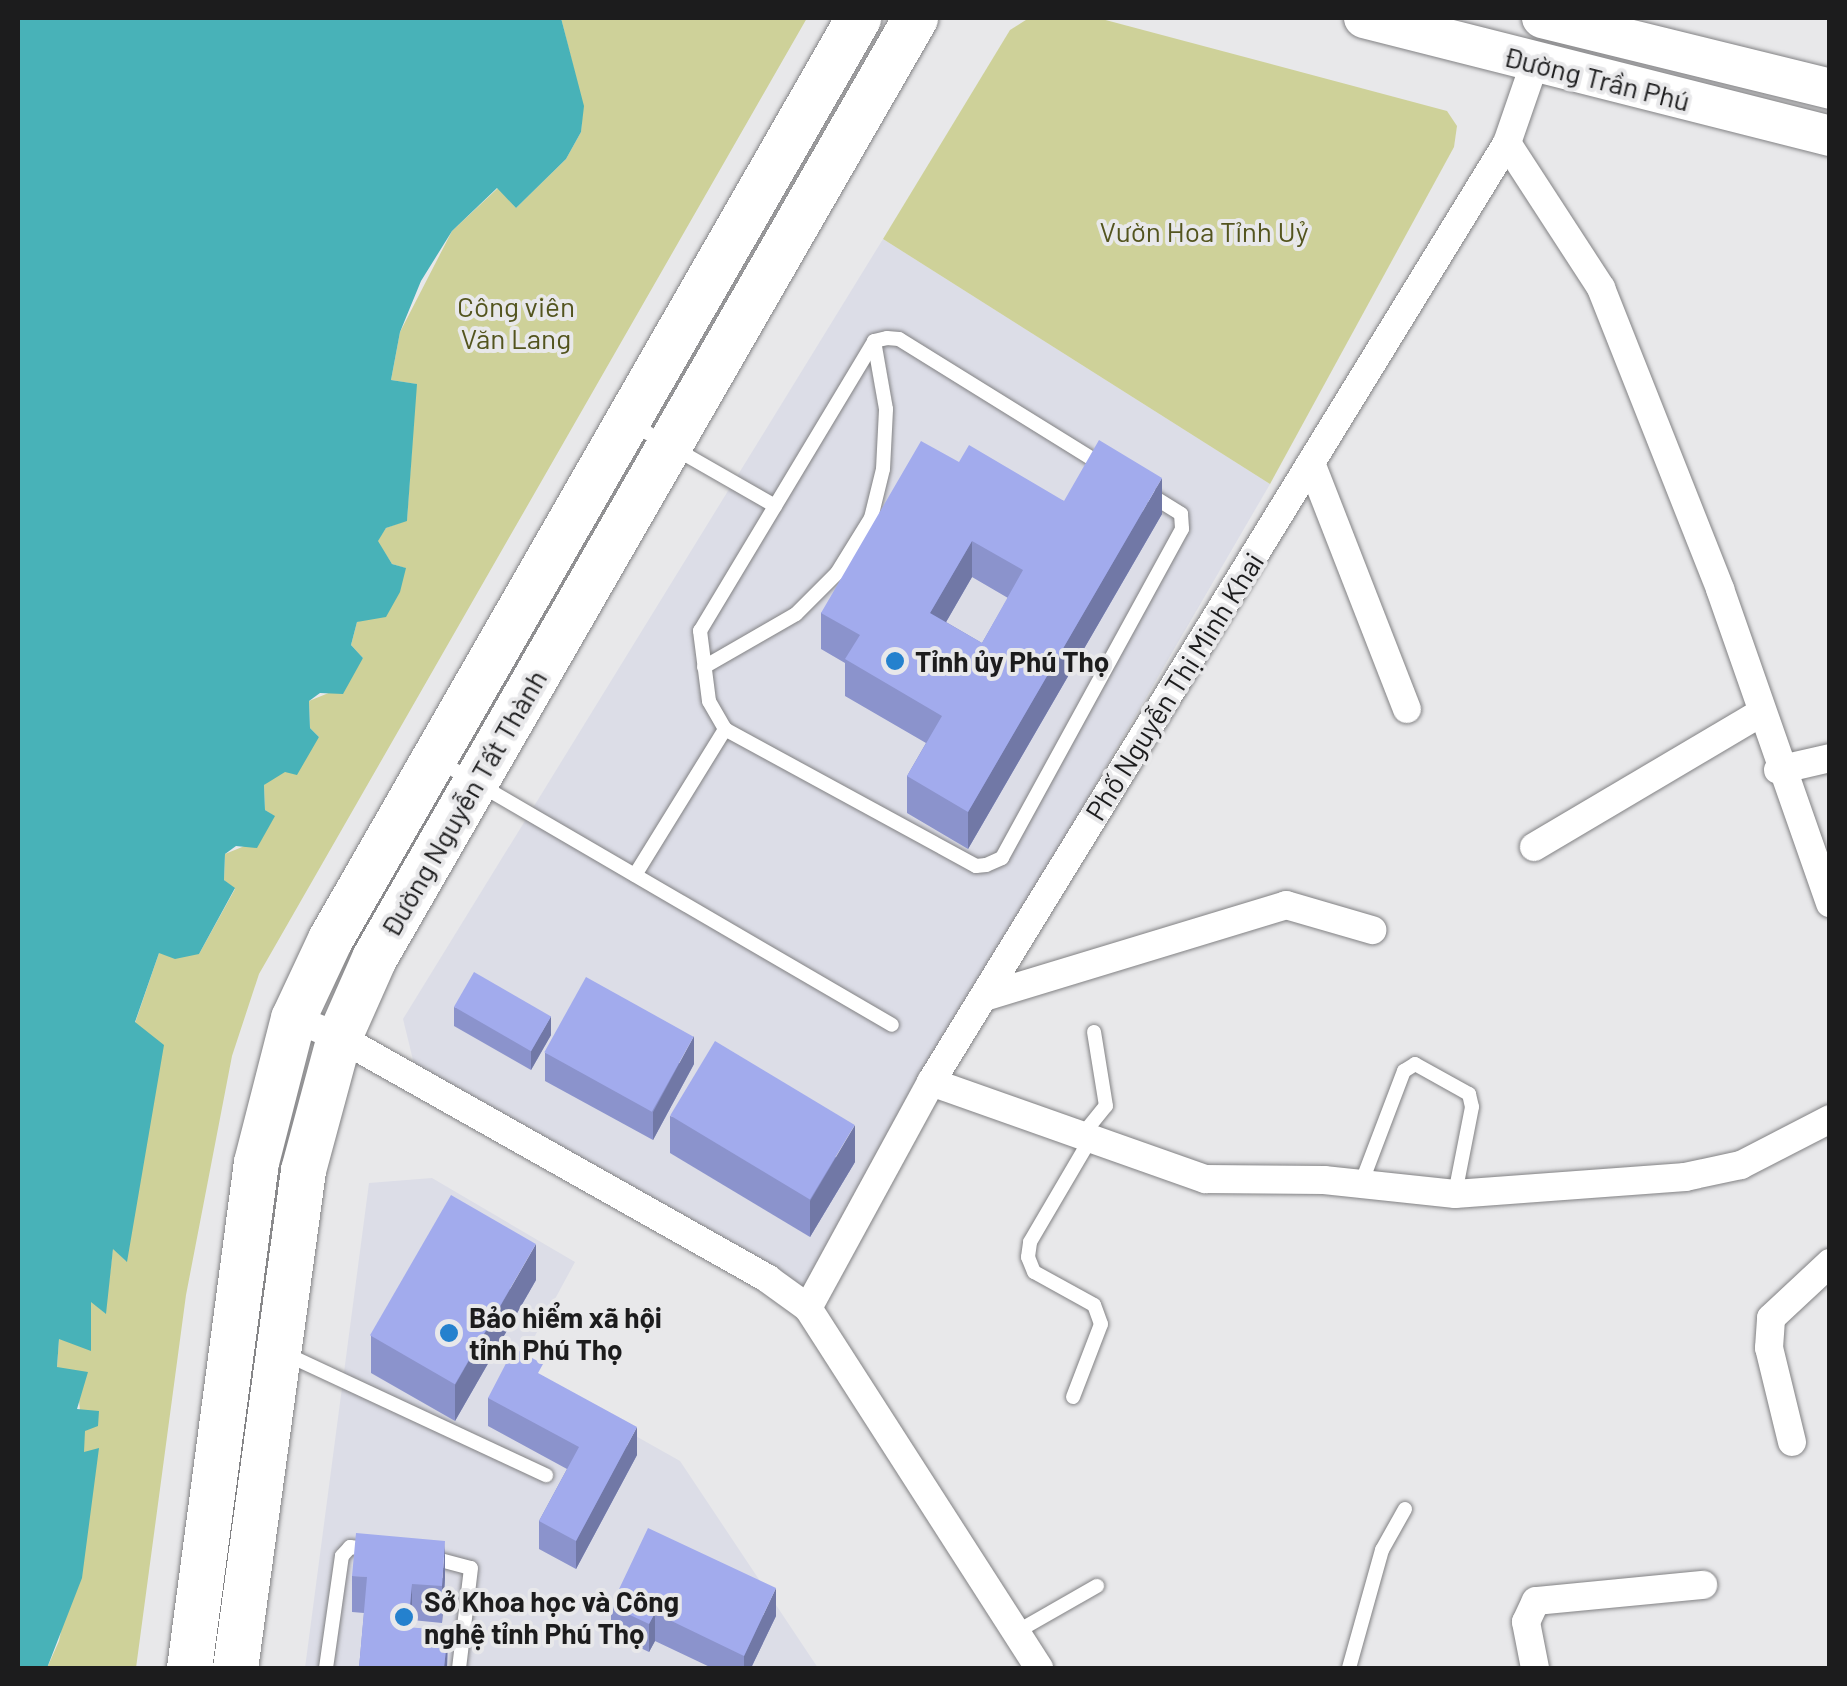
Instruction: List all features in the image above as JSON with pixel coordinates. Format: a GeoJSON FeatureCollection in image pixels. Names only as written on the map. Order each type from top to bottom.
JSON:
{"type":"FeatureCollection","features":[{"type":"Feature","properties":{"kind":"main road","name":"Đường Nguyễn Tất Thành"},"geometry":{"type":"LineString","coordinates":[[189,1668],[256,1162],[293,1018],[330,938],[858,18]]}},
{"type":"Feature","properties":{"kind":"main road","name":"Đường Nguyễn Tất Thành"},"geometry":{"type":"LineString","coordinates":[[236,1668],[303,1170],[339,1037],[374,958],[915,18]]}},
{"type":"Feature","properties":{"kind":"main road","name":"Đường Trần Phú"},"geometry":{"type":"LineString","coordinates":[[1364,18],[1830,136]]}},
{"type":"Feature","properties":{"kind":"main road","name":"Đường Trần Phú"},"geometry":{"type":"LineString","coordinates":[[1545,18],[1830,90]]}},
{"type":"Feature","properties":{"kind":"main road"},"geometry":{"type":"LineString","coordinates":[[1535,62],[1545,18]]}},
{"type":"Feature","properties":{"kind":"street","name":"Phố Nguyễn Thị Minh Khai"},"geometry":{"type":"LineString","coordinates":[[808,1308],[931,1082],[1506,143],[1535,62]]}},
{"type":"Feature","properties":{"kind":"street"},"geometry":{"type":"LineString","coordinates":[[1506,143],[1601,288],[1720,589],[1778,770],[1830,902]]}},
{"type":"Feature","properties":{"kind":"street"},"geometry":{"type":"LineString","coordinates":[[1311,462],[1406,709]]}},
{"type":"Feature","properties":{"kind":"street"},"geometry":{"type":"LineString","coordinates":[[1534,847],[1761,713]]}},
{"type":"Feature","properties":{"kind":"street"},"geometry":{"type":"LineString","coordinates":[[1778,770],[1830,758]]}},
{"type":"Feature","properties":{"kind":"street"},"geometry":{"type":"LineString","coordinates":[[984,997],[1286,905],[1372,930]]}},
{"type":"Feature","properties":{"kind":"street"},"geometry":{"type":"LineString","coordinates":[[293,1018],[339,1037],[768,1278],[808,1308],[1018,1631],[1038,1668]]}},
{"type":"Feature","properties":{"kind":"street"},"geometry":{"type":"LineString","coordinates":[[931,1082],[1205,1178],[1361,1184],[1455,1194],[1685,1177],[1741,1165],[1830,1119]]}},
{"type":"Feature","properties":{"kind":"street"},"geometry":{"type":"LineString","coordinates":[[1792,1442],[1769,1348],[1771,1318],[1830,1263]]}},
{"type":"Feature","properties":{"kind":"street"},"geometry":{"type":"LineString","coordinates":[[1536,1668],[1526,1622],[1536,1601],[1703,1586]]}},
{"type":"Feature","properties":{"kind":"lane"},"geometry":{"type":"LineString","coordinates":[[899,339],[1175,504],[1182,529],[1002,858],[986,865],[976,866],[725,728],[713,715],[700,631],[874,341],[899,339]]}},
{"type":"Feature","properties":{"kind":"lane"},"geometry":{"type":"LineString","coordinates":[[704,667],[796,614],[838,573],[871,518],[883,469],[886,409],[874,341]]}},
{"type":"Feature","properties":{"kind":"lane"},"geometry":{"type":"LineString","coordinates":[[627,422],[775,506]]}},
{"type":"Feature","properties":{"kind":"lane"},"geometry":{"type":"LineString","coordinates":[[636,875],[725,728]]}},
{"type":"Feature","properties":{"kind":"lane"},"geometry":{"type":"LineString","coordinates":[[434,758],[892,1024]]}},
{"type":"Feature","properties":{"kind":"lane"},"geometry":{"type":"LineString","coordinates":[[1073,1396],[1101,1324],[1094,1305],[1034,1272],[1030,1242],[1106,1106],[1094,1032]]}},
{"type":"Feature","properties":{"kind":"lane"},"geometry":{"type":"LineString","coordinates":[[1361,1184],[1404,1071],[1415,1064],[1469,1094],[1455,1194]]}},
{"type":"Feature","properties":{"kind":"lane"},"geometry":{"type":"LineString","coordinates":[[277,1350],[546,1476]]}},
{"type":"Feature","properties":{"kind":"lane"},"geometry":{"type":"LineString","coordinates":[[1349,1668],[1374,1574],[1405,1509]]}},
{"type":"Feature","properties":{"kind":"lane"},"geometry":{"type":"LineString","coordinates":[[326,1668],[342,1556],[350,1547],[387,1552]]}},
{"type":"Feature","properties":{"kind":"lane"},"geometry":{"type":"LineString","coordinates":[[405,1554],[460,1560],[471,1568],[459,1668]]}},
{"type":"Feature","properties":{"kind":"lane"},"geometry":{"type":"LineString","coordinates":[[1018,1631],[1097,1586]]}},
{"type":"Feature","properties":{"kind":"shaded area"},"geometry":{"type":"Polygon","coordinates":[[[883,239],[1270,484],[803,1288],[414,1064],[403,1019],[883,239]]]}},
{"type":"Feature","properties":{"kind":"shaded area"},"geometry":{"type":"Polygon","coordinates":[[[432,1178],[575,1262],[517,1369],[680,1461],[818,1668],[305,1668],[369,1183],[432,1178]]]}},
{"type":"Feature","properties":{"kind":"green space","name":"Công viên Văn Lang"},"geometry":{"type":"Polygon","coordinates":[[[561,18],[807,18],[259,974],[232,1056],[186,1295],[136,1668],[47,1668],[59,1641],[98,1449],[84,1453],[78,1390],[57,1367],[59,1338],[88,1327],[91,1301],[105,1313],[113,1248],[126,1261],[135,1023],[159,953],[199,954],[235,889],[224,880],[225,854],[247,845],[274,816],[265,810],[264,785],[319,737],[310,728],[309,701],[331,692],[363,658],[351,645],[357,622],[378,614],[405,568],[392,564],[377,541],[386,528],[407,520],[416,384],[391,380],[400,332],[452,231],[498,188],[516,208],[566,159],[581,132],[583,106],[561,18]]]}},
{"type":"Feature","properties":{"kind":"green space","name":"Vườn Hoa Tỉnh Uỷ"},"geometry":{"type":"Polygon","coordinates":[[[1029,18],[1098,18],[1447,111],[1457,126],[1454,147],[1270,484],[883,239],[1010,30],[1029,18]]]}},
{"type":"Feature","properties":{"kind":"water"},"geometry":{"type":"Polygon","coordinates":[[[18,18],[561,18],[584,106],[581,132],[566,159],[516,208],[497,188],[452,231],[421,281],[400,332],[391,380],[417,384],[407,521],[386,528],[378,541],[392,564],[406,568],[400,592],[386,617],[357,622],[351,645],[363,658],[343,694],[320,693],[309,701],[310,728],[319,737],[297,775],[285,772],[264,785],[265,810],[275,816],[257,848],[236,846],[225,854],[224,880],[235,888],[199,954],[175,959],[159,953],[135,1022],[164,1045],[127,1262],[113,1249],[106,1314],[91,1302],[91,1351],[59,1339],[57,1367],[88,1372],[77,1409],[99,1411],[98,1426],[85,1431],[84,1452],[99,1448],[82,1578],[47,1668],[18,1668],[18,18]]]}},
{"type":"Feature","properties":{"kind":"building","name":"Tỉnh ủy Phú Thọ"},"geometry":{"type":"Polygon","coordinates":[[[1099,440],[1162,478],[968,812],[907,776],[942,716],[845,659],[860,635],[821,613],[921,441],[959,462],[969,445],[1064,501],[1099,440]],[[972,541],[930,613],[982,643],[1023,570],[972,541]]]}},
{"type":"Feature","properties":{"kind":"building"},"geometry":{"type":"Polygon","coordinates":[[[474,972],[551,1016],[531,1051],[454,1007],[474,972]]]}},
{"type":"Feature","properties":{"kind":"building"},"geometry":{"type":"Polygon","coordinates":[[[586,977],[694,1037],[652,1112],[544,1052],[586,977]]]}},
{"type":"Feature","properties":{"kind":"building"},"geometry":{"type":"Polygon","coordinates":[[[715,1041],[855,1125],[810,1200],[670,1116],[715,1041]]]}},
{"type":"Feature","properties":{"kind":"building"},"geometry":{"type":"Polygon","coordinates":[[[451,1195],[536,1244],[455,1384],[370,1335],[451,1195]]]}},
{"type":"Feature","properties":{"kind":"building"},"geometry":{"type":"Polygon","coordinates":[[[514,1348],[543,1364],[538,1373],[637,1427],[576,1541],[539,1521],[579,1447],[488,1398],[514,1348]]]}},
{"type":"Feature","properties":{"kind":"building"},"geometry":{"type":"Polygon","coordinates":[[[648,1528],[776,1588],[744,1656],[655,1613],[649,1624],[611,1606],[648,1528]]]}},
{"type":"Feature","properties":{"kind":"building"},"geometry":{"type":"Polygon","coordinates":[[[356,1533],[445,1541],[442,1586],[412,1584],[408,1627],[448,1631],[444,1668],[359,1668],[367,1577],[352,1576],[356,1533]]]}},
{"type":"Feature","properties":{"kind":"place","name":"Tỉnh ủy Phú Thọ"},"geometry":{"type":"Point","coordinates":[895,661]}},
{"type":"Feature","properties":{"kind":"place","name":"Bảo hiểm xã hội tỉnh Phú Thọ"},"geometry":{"type":"Point","coordinates":[449,1333]}},
{"type":"Feature","properties":{"kind":"place","name":"Sở Khoa học và Công nghệ tỉnh Phú Thọ"},"geometry":{"type":"Point","coordinates":[404,1617]}}]}
